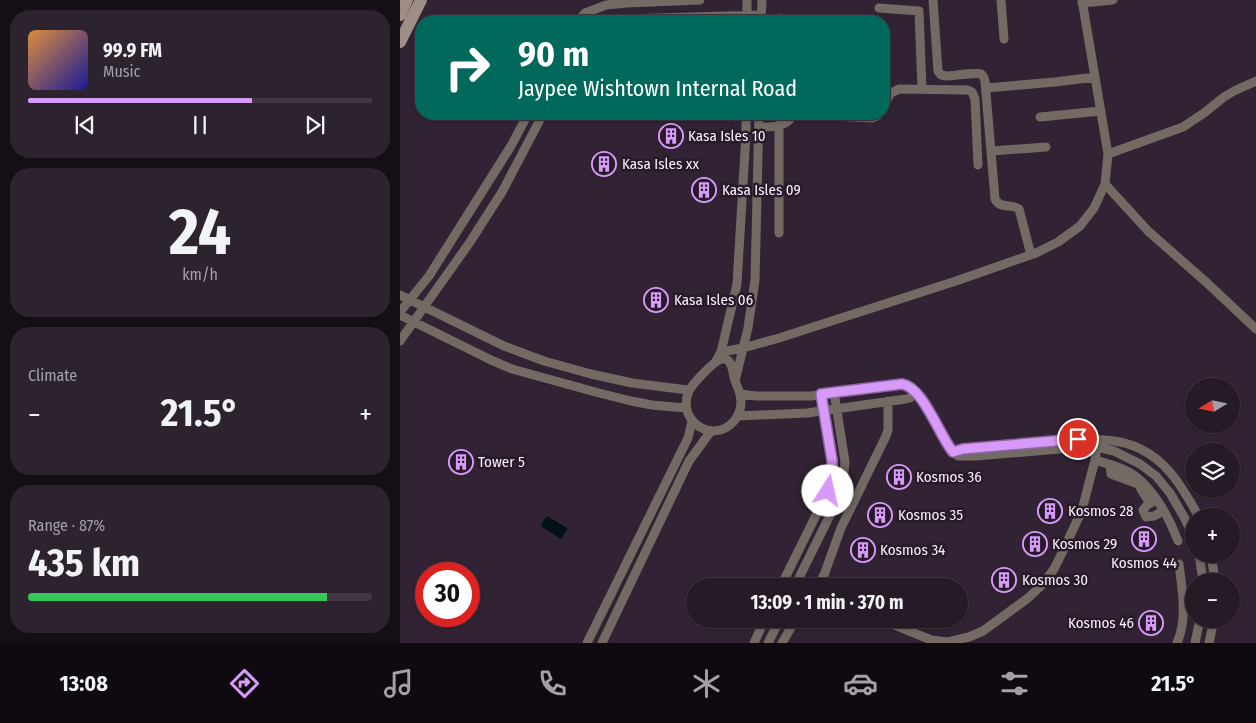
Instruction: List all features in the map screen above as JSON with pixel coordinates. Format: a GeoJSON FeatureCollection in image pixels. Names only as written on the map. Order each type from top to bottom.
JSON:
{"type":"FeatureCollection","features":[{"type":"Feature","properties":{"kind":"street"},"geometry":{"type":"LineString","coordinates":[[400,15],[407,0]]}},
{"type":"Feature","properties":{"kind":"street"},"geometry":{"type":"LineString","coordinates":[[400,42],[421,0]]}},
{"type":"Feature","properties":{"kind":"street"},"geometry":{"type":"LineString","coordinates":[[583,15],[606,5],[700,0]]}},
{"type":"Feature","properties":{"kind":"street"},"geometry":{"type":"LineString","coordinates":[[746,0],[746,15]]}},
{"type":"Feature","properties":{"kind":"street"},"geometry":{"type":"LineString","coordinates":[[761,15],[762,0]]}},
{"type":"Feature","properties":{"kind":"street"},"geometry":{"type":"LineString","coordinates":[[933,0],[938,71],[941,75],[946,76],[981,74],[984,77],[995,200],[1001,206],[1014,206],[1019,209],[1031,255]]}},
{"type":"Feature","properties":{"kind":"street"},"geometry":{"type":"LineString","coordinates":[[1001,0],[1004,39]]}},
{"type":"Feature","properties":{"kind":"street"},"geometry":{"type":"LineString","coordinates":[[722,352],[743,348],[947,284],[1031,255],[1058,242],[1080,226],[1094,208],[1105,184],[1108,154],[1082,2],[1113,0]]}},
{"type":"Feature","properties":{"kind":"street"},"geometry":{"type":"LineString","coordinates":[[879,8],[919,11],[922,89]]}},
{"type":"Feature","properties":{"kind":"street"},"geometry":{"type":"LineString","coordinates":[[986,88],[1095,77]]}},
{"type":"Feature","properties":{"kind":"street"},"geometry":{"type":"LineString","coordinates":[[1108,154],[1183,126],[1204,113],[1224,97],[1256,81]]}},
{"type":"Feature","properties":{"kind":"street"},"geometry":{"type":"LineString","coordinates":[[890,95],[899,89],[968,90],[972,92],[975,100],[978,165]]}},
{"type":"Feature","properties":{"kind":"street"},"geometry":{"type":"LineString","coordinates":[[1040,117],[1101,111]]}},
{"type":"Feature","properties":{"kind":"street"},"geometry":{"type":"LineString","coordinates":[[525,120],[511,146],[429,276],[400,313],[414,322],[512,369],[631,401],[686,408]]}},
{"type":"Feature","properties":{"kind":"street"},"geometry":{"type":"LineString","coordinates":[[400,341],[470,242],[495,203],[541,120]]}},
{"type":"Feature","properties":{"kind":"street"},"geometry":{"type":"LineString","coordinates":[[716,361],[721,359],[731,364],[740,394],[741,405],[738,416],[731,424],[722,429],[711,431],[700,428],[692,421],[686,408],[685,400],[688,390],[716,361],[722,352],[737,284],[746,120]]}},
{"type":"Feature","properties":{"kind":"street"},"geometry":{"type":"LineString","coordinates":[[735,381],[755,280],[759,120]]}},
{"type":"Feature","properties":{"kind":"street"},"geometry":{"type":"LineString","coordinates":[[759,128],[779,125],[790,120]]}},
{"type":"Feature","properties":{"kind":"street"},"geometry":{"type":"LineString","coordinates":[[779,125],[779,233]]}},
{"type":"Feature","properties":{"kind":"street"},"geometry":{"type":"LineString","coordinates":[[990,151],[1046,147]]}},
{"type":"Feature","properties":{"kind":"street"},"geometry":{"type":"LineString","coordinates":[[1105,184],[1148,231],[1256,329]]}},
{"type":"Feature","properties":{"kind":"street"},"geometry":{"type":"LineString","coordinates":[[482,192],[495,203]]}},
{"type":"Feature","properties":{"kind":"street"},"geometry":{"type":"LineString","coordinates":[[400,295],[504,346],[544,361],[632,383],[688,390]]}},
{"type":"Feature","properties":{"kind":"street"},"geometry":{"type":"LineString","coordinates":[[740,394],[756,396],[811,396],[908,384],[925,403],[953,452],[961,456],[1097,447],[1114,451],[1140,464],[1156,476],[1170,493],[1185,519]]}},
{"type":"Feature","properties":{"kind":"street"},"geometry":{"type":"LineString","coordinates":[[738,416],[807,413],[836,409],[910,398],[916,391]]}},
{"type":"Feature","properties":{"kind":"street"},"geometry":{"type":"LineString","coordinates":[[802,578],[843,483],[845,462],[834,392]]}},
{"type":"Feature","properties":{"kind":"street"},"geometry":{"type":"LineString","coordinates":[[785,578],[828,491],[832,473],[832,460],[821,394]]}},
{"type":"Feature","properties":{"kind":"street"},"geometry":{"type":"LineString","coordinates":[[822,578],[845,520],[886,436],[888,430],[888,401]]}},
{"type":"Feature","properties":{"kind":"street"},"geometry":{"type":"LineString","coordinates":[[587,643],[688,438],[692,421]]}},
{"type":"Feature","properties":{"kind":"street"},"geometry":{"type":"LineString","coordinates":[[602,643],[689,461],[711,431]]}},
{"type":"Feature","properties":{"kind":"street"},"geometry":{"type":"LineString","coordinates":[[953,452],[963,449],[1078,439],[1119,441],[1148,453],[1163,464],[1176,479],[1193,508]]}},
{"type":"Feature","properties":{"kind":"street"},"geometry":{"type":"LineString","coordinates":[[902,628],[931,640],[948,642],[969,638],[1028,598],[1041,586],[1054,569],[1082,510],[1097,447]]}},
{"type":"Feature","properties":{"kind":"street"},"geometry":{"type":"LineString","coordinates":[[1095,460],[1110,465],[1111,474],[1138,484],[1163,511],[1178,541]]}},
{"type":"Feature","properties":{"kind":"street"},"geometry":{"type":"LineString","coordinates":[[1152,499],[1144,507],[1143,510],[1146,517],[1154,516],[1163,511]]}},
{"type":"Feature","properties":{"kind":"street"},"geometry":{"type":"LineString","coordinates":[[1177,643],[1183,614],[1179,564]]}},
{"type":"Feature","properties":{"kind":"street"},"geometry":{"type":"LineString","coordinates":[[754,643],[761,628]]}},
{"type":"Feature","properties":{"kind":"street"},"geometry":{"type":"LineString","coordinates":[[768,643],[776,628]]}},
{"type":"Feature","properties":{"kind":"street"},"geometry":{"type":"LineString","coordinates":[[782,643],[791,628]]}},
{"type":"Feature","properties":{"kind":"street"},"geometry":{"type":"LineString","coordinates":[[1198,642],[1199,628]]}},
{"type":"Feature","properties":{"kind":"street"},"geometry":{"type":"LineString","coordinates":[[1209,643],[1212,628]]}},
{"type":"Feature","properties":{"kind":"shaded area"},"geometry":{"type":"Polygon","coordinates":[[[547,516],[567,528],[561,539],[542,527],[541,525],[547,516]]]}},
{"type":"Feature","properties":{"kind":"place","name":"Kasa Isles 10"},"geometry":{"type":"Point","coordinates":[671,136]}},
{"type":"Feature","properties":{"kind":"place","name":"Kasa Isles xx"},"geometry":{"type":"Point","coordinates":[604,164]}},
{"type":"Feature","properties":{"kind":"place","name":"Kasa Isles 09"},"geometry":{"type":"Point","coordinates":[704,190]}},
{"type":"Feature","properties":{"kind":"place","name":"Kasa Isles 06"},"geometry":{"type":"Point","coordinates":[656,300]}},
{"type":"Feature","properties":{"kind":"place","name":"Tower 5"},"geometry":{"type":"Point","coordinates":[461,462]}},
{"type":"Feature","properties":{"kind":"place","name":"Kosmos 36"},"geometry":{"type":"Point","coordinates":[899,477]}},
{"type":"Feature","properties":{"kind":"place","name":"Kosmos 28"},"geometry":{"type":"Point","coordinates":[1050,511]}},
{"type":"Feature","properties":{"kind":"place","name":"Kosmos 35"},"geometry":{"type":"Point","coordinates":[880,515]}},
{"type":"Feature","properties":{"kind":"place","name":"Kosmos 44"},"geometry":{"type":"Point","coordinates":[1144,539]}},
{"type":"Feature","properties":{"kind":"place","name":"Kosmos 29"},"geometry":{"type":"Point","coordinates":[1035,544]}},
{"type":"Feature","properties":{"kind":"place","name":"Kosmos 34"},"geometry":{"type":"Point","coordinates":[863,550]}},
{"type":"Feature","properties":{"kind":"place","name":"Kosmos 30"},"geometry":{"type":"Point","coordinates":[1004,580]}},
{"type":"Feature","properties":{"kind":"place","name":"Kosmos 46"},"geometry":{"type":"Point","coordinates":[1151,623]}},
{"type":"Feature","properties":{"kind":"route"},"geometry":{"type":"LineString","coordinates":[[828,491],[832,473],[832,460],[821,394],[908,384],[925,403],[953,452],[959,449],[1078,439]]}}]}
